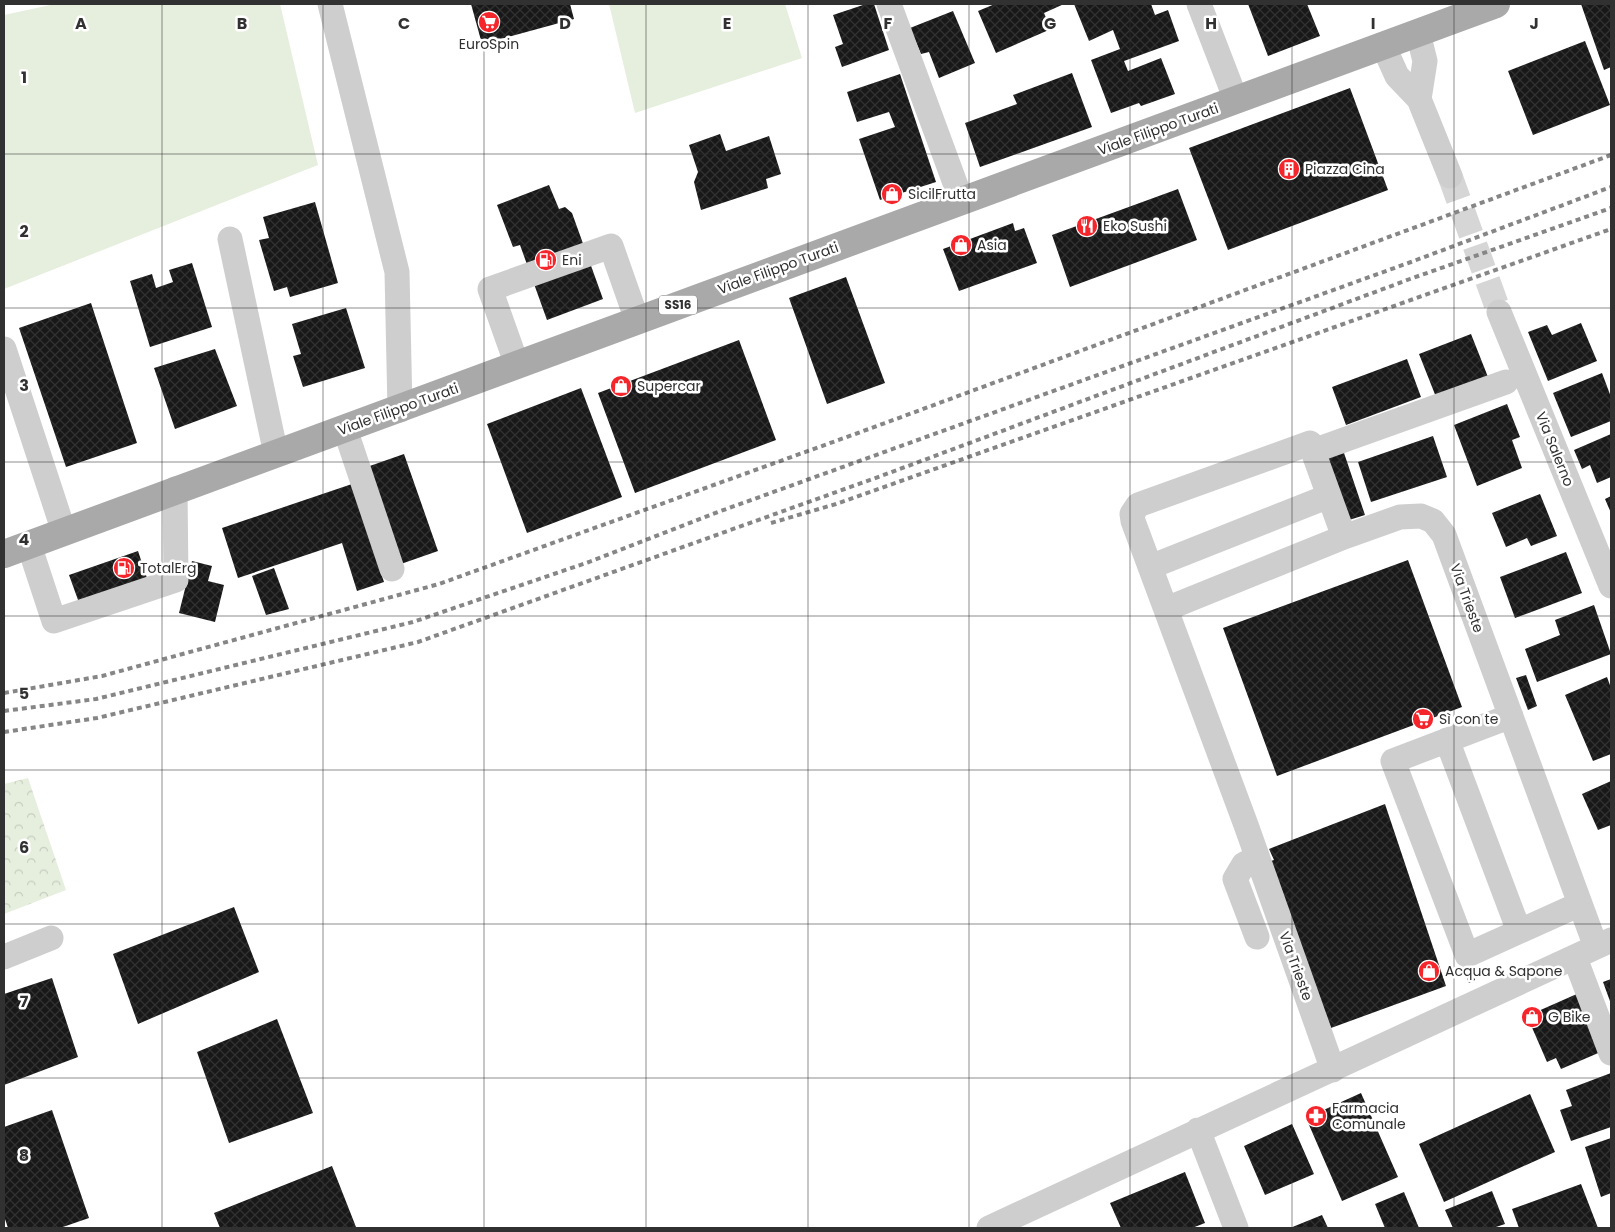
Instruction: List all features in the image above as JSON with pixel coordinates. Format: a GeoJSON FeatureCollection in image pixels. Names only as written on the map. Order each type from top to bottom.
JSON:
{"type":"FeatureCollection","features":[{"type":"Feature","properties":{"kind":"main road","name":"Viale Filippo Turati"},"geometry":{"type":"LineString","coordinates":[[4,554],[175,489],[400,410],[637,320],[1496,4]]}},
{"type":"Feature","properties":{"kind":"street"},"geometry":{"type":"LineString","coordinates":[[330,4],[397,272],[400,410]]}},
{"type":"Feature","properties":{"kind":"street"},"geometry":{"type":"LineString","coordinates":[[1199,4],[1236,100]]}},
{"type":"Feature","properties":{"kind":"street"},"geometry":{"type":"LineString","coordinates":[[895,6],[962,202]]}},
{"type":"Feature","properties":{"kind":"street"},"geometry":{"type":"LineString","coordinates":[[1418,33],[1425,61],[1419,99]]}},
{"type":"Feature","properties":{"kind":"street"},"geometry":{"type":"LineString","coordinates":[[1383,45],[1397,76],[1419,99],[1450,176]]}},
{"type":"Feature","properties":{"kind":"street"},"geometry":{"type":"LineString","coordinates":[[230,239],[276,454]]}},
{"type":"Feature","properties":{"kind":"street"},"geometry":{"type":"LineString","coordinates":[[517,365],[490,289],[611,246],[637,320]]}},
{"type":"Feature","properties":{"kind":"street","name":"Via Salerno"},"geometry":{"type":"LineString","coordinates":[[1500,312],[1611,586]]}},
{"type":"Feature","properties":{"kind":"street"},"geometry":{"type":"LineString","coordinates":[[4,350],[64,532]]}},
{"type":"Feature","properties":{"kind":"street"},"geometry":{"type":"LineString","coordinates":[[1344,537],[1313,451],[1506,382]]}},
{"type":"Feature","properties":{"kind":"street"},"geometry":{"type":"LineString","coordinates":[[345,429],[392,569]]}},
{"type":"Feature","properties":{"kind":"street","name":"Via Trieste"},"geometry":{"type":"LineString","coordinates":[[1313,451],[1310,442],[1138,505],[1132,514],[1258,858],[1332,1070]]}},
{"type":"Feature","properties":{"kind":"street"},"geometry":{"type":"LineString","coordinates":[[29,544],[54,621],[176,580],[175,489]]}},
{"type":"Feature","properties":{"kind":"street"},"geometry":{"type":"LineString","coordinates":[[1150,566],[1329,496]]}},
{"type":"Feature","properties":{"kind":"street","name":"Via Trieste"},"geometry":{"type":"LineString","coordinates":[[1166,609],[1344,537],[1400,517],[1421,516],[1433,521],[1444,535],[1580,904],[1594,948],[1611,1053]]}},
{"type":"Feature","properties":{"kind":"street"},"geometry":{"type":"LineString","coordinates":[[1511,716],[1393,761],[1467,955],[1580,904]]}},
{"type":"Feature","properties":{"kind":"street"},"geometry":{"type":"LineString","coordinates":[[1447,740],[1519,931]]}},
{"type":"Feature","properties":{"kind":"street"},"geometry":{"type":"LineString","coordinates":[[1257,937],[1235,879],[1244,864],[1258,858]]}},
{"type":"Feature","properties":{"kind":"street"},"geometry":{"type":"LineString","coordinates":[[4,957],[51,938]]}},
{"type":"Feature","properties":{"kind":"street"},"geometry":{"type":"LineString","coordinates":[[989,1228],[1594,948]]}},
{"type":"Feature","properties":{"kind":"street"},"geometry":{"type":"LineString","coordinates":[[1198,1130],[1236,1228]]}},
{"type":"Feature","properties":{"kind":"green space"},"geometry":{"type":"Polygon","coordinates":[[[55,4],[280,4],[318,165],[4,289],[4,15],[55,4]]]}},
{"type":"Feature","properties":{"kind":"green space"},"geometry":{"type":"Polygon","coordinates":[[[609,4],[785,4],[802,58],[635,113],[609,4]]]}},
{"type":"Feature","properties":{"kind":"green space"},"geometry":{"type":"Polygon","coordinates":[[[28,778],[66,890],[4,914],[4,784],[28,778]]]}},
{"type":"Feature","properties":{"kind":"building"},"geometry":{"type":"Polygon","coordinates":[[[471,4],[570,4],[574,19],[482,44],[471,4]]]}},
{"type":"Feature","properties":{"kind":"building"},"geometry":{"type":"Polygon","coordinates":[[[866,4],[874,4],[889,50],[842,67],[835,47],[843,44],[833,15],[866,4]]]}},
{"type":"Feature","properties":{"kind":"building"},"geometry":{"type":"Polygon","coordinates":[[[995,4],[1064,4],[1044,13],[1051,29],[996,53],[978,11],[995,4]]]}},
{"type":"Feature","properties":{"kind":"building"},"geometry":{"type":"Polygon","coordinates":[[[1074,4],[1151,4],[1155,15],[1168,10],[1179,41],[1124,61],[1128,71],[1161,58],[1175,94],[1141,106],[1139,103],[1111,113],[1091,60],[1120,49],[1113,30],[1089,41],[1074,4]]]}},
{"type":"Feature","properties":{"kind":"building"},"geometry":{"type":"Polygon","coordinates":[[[1248,4],[1307,4],[1320,36],[1268,56],[1248,4]]]}},
{"type":"Feature","properties":{"kind":"building"},"geometry":{"type":"Polygon","coordinates":[[[1581,4],[1611,4],[1611,67],[1604,70],[1581,4]]]}},
{"type":"Feature","properties":{"kind":"building"},"geometry":{"type":"Polygon","coordinates":[[[953,11],[975,63],[939,78],[929,52],[921,54],[910,28],[953,11]]]}},
{"type":"Feature","properties":{"kind":"building"},"geometry":{"type":"Polygon","coordinates":[[[1585,41],[1610,105],[1533,135],[1508,71],[1585,41]]]}},
{"type":"Feature","properties":{"kind":"building"},"geometry":{"type":"Polygon","coordinates":[[[1072,73],[1092,127],[980,167],[965,123],[1017,104],[1013,95],[1072,73]]]}},
{"type":"Feature","properties":{"kind":"building"},"geometry":{"type":"Polygon","coordinates":[[[900,74],[936,182],[880,200],[859,139],[895,127],[889,112],[857,122],[847,92],[900,74]]]}},
{"type":"Feature","properties":{"kind":"building","name":"Piazza Cina"},"geometry":{"type":"Polygon","coordinates":[[[1350,88],[1388,190],[1228,250],[1189,148],[1350,88]]]}},
{"type":"Feature","properties":{"kind":"building"},"geometry":{"type":"Polygon","coordinates":[[[720,134],[726,151],[769,136],[781,174],[766,179],[768,188],[701,210],[694,182],[698,172],[689,145],[720,134]]]}},
{"type":"Feature","properties":{"kind":"building"},"geometry":{"type":"Polygon","coordinates":[[[549,185],[559,209],[565,207],[572,213],[603,299],[547,320],[520,245],[513,247],[497,205],[549,185]]]}},
{"type":"Feature","properties":{"kind":"building"},"geometry":{"type":"Polygon","coordinates":[[[1178,189],[1197,240],[1070,287],[1052,235],[1178,189]]]}},
{"type":"Feature","properties":{"kind":"building"},"geometry":{"type":"Polygon","coordinates":[[[315,202],[338,283],[290,297],[287,287],[274,291],[259,240],[269,238],[263,217],[315,202]]]}},
{"type":"Feature","properties":{"kind":"building"},"geometry":{"type":"Polygon","coordinates":[[[1013,223],[1015,231],[1024,228],[1037,263],[959,291],[943,249],[1013,223]]]}},
{"type":"Feature","properties":{"kind":"building"},"geometry":{"type":"Polygon","coordinates":[[[192,263],[212,327],[150,347],[130,281],[152,274],[156,288],[173,282],[169,270],[192,263]]]}},
{"type":"Feature","properties":{"kind":"building"},"geometry":{"type":"Polygon","coordinates":[[[846,277],[885,383],[827,404],[789,298],[846,277]]]}},
{"type":"Feature","properties":{"kind":"building"},"geometry":{"type":"Polygon","coordinates":[[[91,303],[137,443],[66,467],[19,328],[91,303]]]}},
{"type":"Feature","properties":{"kind":"building"},"geometry":{"type":"Polygon","coordinates":[[[346,308],[365,368],[303,387],[293,356],[301,354],[292,324],[346,308]]]}},
{"type":"Feature","properties":{"kind":"building"},"geometry":{"type":"Polygon","coordinates":[[[1581,323],[1597,361],[1548,381],[1528,332],[1547,325],[1552,335],[1581,323]]]}},
{"type":"Feature","properties":{"kind":"building"},"geometry":{"type":"Polygon","coordinates":[[[1471,334],[1488,377],[1436,397],[1419,354],[1471,334]]]}},
{"type":"Feature","properties":{"kind":"building"},"geometry":{"type":"Polygon","coordinates":[[[739,340],[776,440],[635,493],[598,393],[739,340]]]}},
{"type":"Feature","properties":{"kind":"building"},"geometry":{"type":"Polygon","coordinates":[[[215,349],[237,406],[175,429],[154,368],[215,349]]]}},
{"type":"Feature","properties":{"kind":"building"},"geometry":{"type":"Polygon","coordinates":[[[1407,359],[1421,397],[1346,425],[1332,387],[1407,359]]]}},
{"type":"Feature","properties":{"kind":"building"},"geometry":{"type":"Polygon","coordinates":[[[1602,373],[1611,397],[1611,421],[1571,437],[1553,393],[1602,373]]]}},
{"type":"Feature","properties":{"kind":"building"},"geometry":{"type":"Polygon","coordinates":[[[581,388],[622,497],[527,533],[487,424],[581,388]]]}},
{"type":"Feature","properties":{"kind":"building"},"geometry":{"type":"Polygon","coordinates":[[[1507,404],[1520,437],[1512,440],[1522,468],[1477,486],[1454,425],[1507,404]]]}},
{"type":"Feature","properties":{"kind":"building"},"geometry":{"type":"Polygon","coordinates":[[[1611,434],[1611,477],[1597,483],[1590,465],[1582,469],[1574,450],[1611,434]]]}},
{"type":"Feature","properties":{"kind":"building"},"geometry":{"type":"Polygon","coordinates":[[[1433,436],[1447,477],[1371,502],[1358,462],[1433,436]]]}},
{"type":"Feature","properties":{"kind":"building"},"geometry":{"type":"Polygon","coordinates":[[[1343,450],[1365,515],[1349,520],[1327,455],[1343,450]]]}},
{"type":"Feature","properties":{"kind":"building"},"geometry":{"type":"Polygon","coordinates":[[[404,454],[438,551],[398,565],[364,468],[404,454]]]}},
{"type":"Feature","properties":{"kind":"building"},"geometry":{"type":"Polygon","coordinates":[[[352,484],[384,582],[357,591],[342,543],[238,578],[222,528],[352,484]]]}},
{"type":"Feature","properties":{"kind":"building"},"geometry":{"type":"Polygon","coordinates":[[[1540,494],[1557,536],[1531,546],[1527,538],[1506,547],[1492,513],[1540,494]]]}},
{"type":"Feature","properties":{"kind":"building"},"geometry":{"type":"Polygon","coordinates":[[[1611,496],[1611,513],[1605,499],[1611,496]]]}},
{"type":"Feature","properties":{"kind":"building"},"geometry":{"type":"Polygon","coordinates":[[[138,551],[150,587],[82,611],[69,575],[138,551]]]}},
{"type":"Feature","properties":{"kind":"building"},"geometry":{"type":"Polygon","coordinates":[[[1566,552],[1582,593],[1515,618],[1500,577],[1566,552]]]}},
{"type":"Feature","properties":{"kind":"building"},"geometry":{"type":"Polygon","coordinates":[[[1408,560],[1462,707],[1277,776],[1223,628],[1408,560]]]}},
{"type":"Feature","properties":{"kind":"building"},"geometry":{"type":"Polygon","coordinates":[[[192,561],[212,566],[208,581],[224,585],[215,622],[179,613],[192,561]]]}},
{"type":"Feature","properties":{"kind":"building"},"geometry":{"type":"Polygon","coordinates":[[[274,568],[289,609],[266,615],[252,576],[274,568]]]}},
{"type":"Feature","properties":{"kind":"building"},"geometry":{"type":"Polygon","coordinates":[[[1594,605],[1611,654],[1537,682],[1525,649],[1560,635],[1555,620],[1594,605]]]}},
{"type":"Feature","properties":{"kind":"building"},"geometry":{"type":"Polygon","coordinates":[[[1526,675],[1537,706],[1528,710],[1516,678],[1526,675]]]}},
{"type":"Feature","properties":{"kind":"building"},"geometry":{"type":"Polygon","coordinates":[[[1607,677],[1611,688],[1611,754],[1593,761],[1565,695],[1607,677]]]}},
{"type":"Feature","properties":{"kind":"building"},"geometry":{"type":"Polygon","coordinates":[[[1611,781],[1611,825],[1598,830],[1582,794],[1611,781]]]}},
{"type":"Feature","properties":{"kind":"building"},"geometry":{"type":"Polygon","coordinates":[[[1385,804],[1446,986],[1331,1028],[1267,862],[1274,860],[1269,849],[1385,804]]]}},
{"type":"Feature","properties":{"kind":"building"},"geometry":{"type":"Polygon","coordinates":[[[234,907],[259,972],[138,1024],[113,954],[234,907]]]}},
{"type":"Feature","properties":{"kind":"building"},"geometry":{"type":"Polygon","coordinates":[[[1472,973],[1475,980],[1469,983],[1466,976],[1472,973]]]}},
{"type":"Feature","properties":{"kind":"building"},"geometry":{"type":"Polygon","coordinates":[[[52,978],[78,1057],[4,1085],[4,994],[52,978]]]}},
{"type":"Feature","properties":{"kind":"building"},"geometry":{"type":"Polygon","coordinates":[[[1611,979],[1611,1004],[1603,982],[1611,979]]]}},
{"type":"Feature","properties":{"kind":"building"},"geometry":{"type":"Polygon","coordinates":[[[1579,993],[1603,1051],[1561,1069],[1556,1058],[1547,1062],[1527,1016],[1579,993]]]}},
{"type":"Feature","properties":{"kind":"building"},"geometry":{"type":"Polygon","coordinates":[[[277,1019],[313,1113],[229,1143],[197,1052],[277,1019]]]}},
{"type":"Feature","properties":{"kind":"building"},"geometry":{"type":"Polygon","coordinates":[[[1611,1073],[1611,1127],[1571,1141],[1560,1110],[1572,1106],[1566,1090],[1611,1073]]]}},
{"type":"Feature","properties":{"kind":"building"},"geometry":{"type":"Polygon","coordinates":[[[1361,1093],[1398,1177],[1342,1201],[1306,1118],[1361,1093]]]}},
{"type":"Feature","properties":{"kind":"building"},"geometry":{"type":"Polygon","coordinates":[[[1530,1094],[1555,1152],[1444,1202],[1419,1144],[1530,1094]]]}},
{"type":"Feature","properties":{"kind":"building"},"geometry":{"type":"Polygon","coordinates":[[[52,1110],[89,1218],[60,1228],[8,1228],[4,1216],[4,1127],[52,1110]]]}},
{"type":"Feature","properties":{"kind":"building"},"geometry":{"type":"Polygon","coordinates":[[[1292,1124],[1314,1174],[1265,1195],[1244,1146],[1292,1124]]]}},
{"type":"Feature","properties":{"kind":"building"},"geometry":{"type":"Polygon","coordinates":[[[1611,1138],[1611,1193],[1601,1197],[1585,1147],[1611,1138]]]}},
{"type":"Feature","properties":{"kind":"building"},"geometry":{"type":"Polygon","coordinates":[[[332,1166],[356,1227],[220,1228],[214,1213],[332,1166]]]}},
{"type":"Feature","properties":{"kind":"building"},"geometry":{"type":"Polygon","coordinates":[[[1185,1172],[1205,1223],[1192,1228],[1121,1228],[1110,1203],[1185,1172]]]}},
{"type":"Feature","properties":{"kind":"building"},"geometry":{"type":"Polygon","coordinates":[[[1581,1184],[1598,1228],[1519,1228],[1512,1209],[1581,1184]]]}},
{"type":"Feature","properties":{"kind":"building"},"geometry":{"type":"Polygon","coordinates":[[[1492,1191],[1505,1224],[1493,1228],[1453,1228],[1445,1210],[1492,1191]]]}},
{"type":"Feature","properties":{"kind":"building"},"geometry":{"type":"Polygon","coordinates":[[[1404,1192],[1419,1228],[1385,1228],[1375,1204],[1404,1192]]]}},
{"type":"Feature","properties":{"kind":"building"},"geometry":{"type":"Polygon","coordinates":[[[1322,1215],[1328,1228],[1290,1228],[1322,1215]]]}},
{"type":"Feature","properties":{"kind":"tunnel"},"geometry":{"type":"LineString","coordinates":[[1450,176],[1499,312]]}},
{"type":"Feature","properties":{"kind":"railway"},"geometry":{"type":"LineString","coordinates":[[4,693],[102,676],[439,584],[858,433],[1611,155]]}},
{"type":"Feature","properties":{"kind":"railway"},"geometry":{"type":"LineString","coordinates":[[4,711],[96,699],[413,622],[589,562],[718,512],[1411,262],[1611,187]]}},
{"type":"Feature","properties":{"kind":"railway"},"geometry":{"type":"LineString","coordinates":[[4,732],[97,718],[418,642],[881,476],[1410,279],[1611,208]]}},
{"type":"Feature","properties":{"kind":"railway"},"geometry":{"type":"LineString","coordinates":[[771,523],[836,504],[1611,229]]}},
{"type":"Feature","properties":{"kind":"place","name":"EuroSpin"},"geometry":{"type":"Point","coordinates":[489,22]}},
{"type":"Feature","properties":{"kind":"place","name":"Piazza Cina"},"geometry":{"type":"Point","coordinates":[1289,169]}},
{"type":"Feature","properties":{"kind":"place","name":"SicilFrutta"},"geometry":{"type":"Point","coordinates":[892,194]}},
{"type":"Feature","properties":{"kind":"place","name":"Eko Sushi"},"geometry":{"type":"Point","coordinates":[1087,226]}},
{"type":"Feature","properties":{"kind":"place","name":"Asia"},"geometry":{"type":"Point","coordinates":[961,245]}},
{"type":"Feature","properties":{"kind":"place","name":"Eni"},"geometry":{"type":"Point","coordinates":[546,260]}},
{"type":"Feature","properties":{"kind":"place","name":"Supercar"},"geometry":{"type":"Point","coordinates":[621,386]}},
{"type":"Feature","properties":{"kind":"place","name":"TotalErg"},"geometry":{"type":"Point","coordinates":[124,568]}},
{"type":"Feature","properties":{"kind":"place","name":"Sì con te"},"geometry":{"type":"Point","coordinates":[1423,719]}},
{"type":"Feature","properties":{"kind":"place","name":"Acqua & Sapone"},"geometry":{"type":"Point","coordinates":[1429,971]}},
{"type":"Feature","properties":{"kind":"place","name":"G Bike"},"geometry":{"type":"Point","coordinates":[1532,1017]}},
{"type":"Feature","properties":{"kind":"place","name":"Farmacia Comunale"},"geometry":{"type":"Point","coordinates":[1316,1116]}}]}
